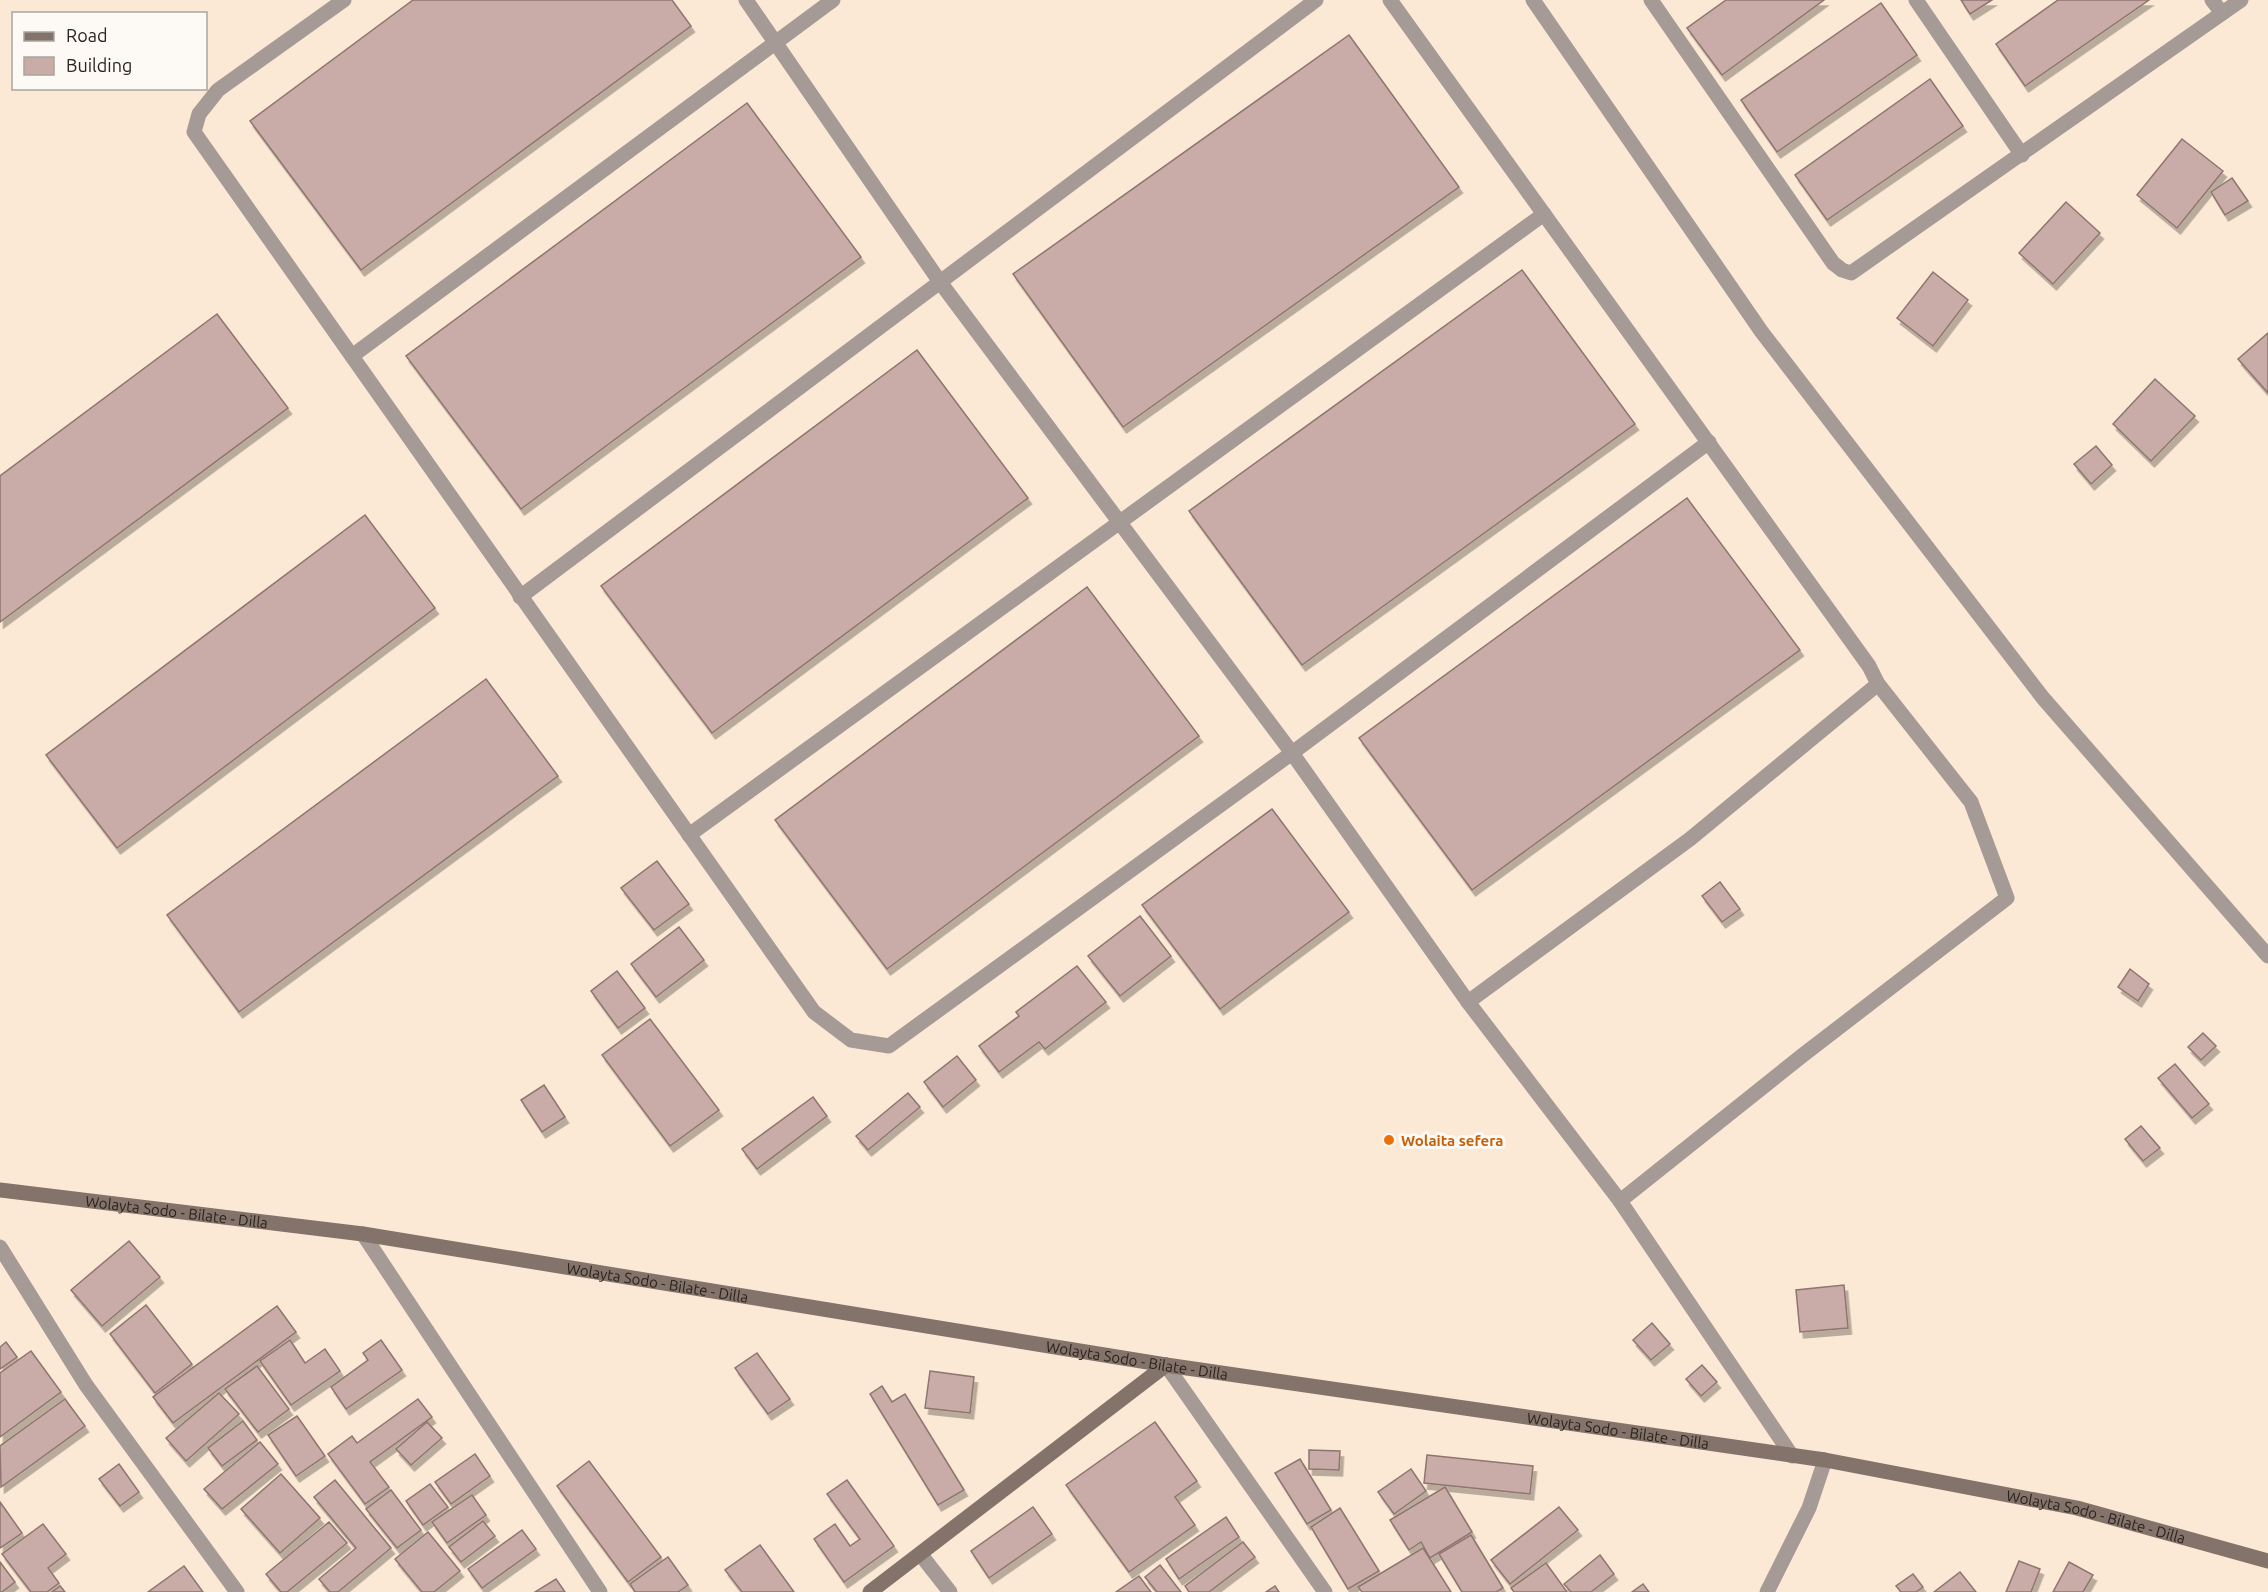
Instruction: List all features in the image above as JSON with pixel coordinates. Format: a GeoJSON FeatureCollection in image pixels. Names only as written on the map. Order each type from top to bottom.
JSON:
{"type":"FeatureCollection","features":[{"type":"Feature","properties":{"kind":"main road","name":"Wolayta Sodo - Bilate - Dilla"},"geometry":{"type":"LineString","coordinates":[[0,1190],[363,1234],[1166,1365],[1825,1460],[2077,1508],[2268,1561]]}},
{"type":"Feature","properties":{"kind":"main road"},"geometry":{"type":"LineString","coordinates":[[870,1592],[1166,1365]]}},
{"type":"Feature","properties":{"kind":"street"},"geometry":{"type":"LineString","coordinates":[[344,0],[218,90],[200,114],[194,132],[813,1012],[851,1040],[889,1046],[1292,753],[1709,442]]}},
{"type":"Feature","properties":{"kind":"street"},"geometry":{"type":"LineString","coordinates":[[746,0],[940,282],[1292,753],[1468,1002],[1620,1201],[1792,1455]]}},
{"type":"Feature","properties":{"kind":"street"},"geometry":{"type":"LineString","coordinates":[[352,356],[832,0]]}},
{"type":"Feature","properties":{"kind":"street"},"geometry":{"type":"LineString","coordinates":[[520,597],[1316,0]]}},
{"type":"Feature","properties":{"kind":"street"},"geometry":{"type":"LineString","coordinates":[[1390,0],[1869,666],[1878,684],[1971,802],[2007,898],[1620,1201]]}},
{"type":"Feature","properties":{"kind":"street"},"geometry":{"type":"LineString","coordinates":[[1533,0],[1761,331],[2043,698],[2268,956]]}},
{"type":"Feature","properties":{"kind":"street"},"geometry":{"type":"LineString","coordinates":[[1652,0],[1833,262],[1842,270],[1851,273],[1867,264],[2241,0]]}},
{"type":"Feature","properties":{"kind":"street"},"geometry":{"type":"LineString","coordinates":[[1916,0],[2022,155]]}},
{"type":"Feature","properties":{"kind":"street"},"geometry":{"type":"LineString","coordinates":[[2212,0],[2222,14]]}},
{"type":"Feature","properties":{"kind":"street"},"geometry":{"type":"LineString","coordinates":[[689,835],[1544,214]]}},
{"type":"Feature","properties":{"kind":"street"},"geometry":{"type":"LineString","coordinates":[[1468,1002],[1690,839],[1878,684]]}},
{"type":"Feature","properties":{"kind":"street"},"geometry":{"type":"LineString","coordinates":[[363,1234],[600,1592]]}},
{"type":"Feature","properties":{"kind":"street"},"geometry":{"type":"LineString","coordinates":[[0,1247],[86,1385],[237,1592]]}},
{"type":"Feature","properties":{"kind":"street"},"geometry":{"type":"LineString","coordinates":[[1166,1365],[1325,1592]]}},
{"type":"Feature","properties":{"kind":"street"},"geometry":{"type":"LineString","coordinates":[[1767,1592],[1809,1508],[1825,1460]]}},
{"type":"Feature","properties":{"kind":"street"},"geometry":{"type":"LineString","coordinates":[[921,1554],[950,1592]]}},
{"type":"Feature","properties":{"kind":"building"},"geometry":{"type":"Polygon","coordinates":[[[413,0],[672,0],[691,26],[361,270],[250,121],[413,0]]]}},
{"type":"Feature","properties":{"kind":"building"},"geometry":{"type":"Polygon","coordinates":[[[1726,0],[1824,0],[1722,75],[1687,28],[1726,0]]]}},
{"type":"Feature","properties":{"kind":"building"},"geometry":{"type":"Polygon","coordinates":[[[1961,0],[1992,0],[1970,14],[1961,0]]]}},
{"type":"Feature","properties":{"kind":"building"},"geometry":{"type":"Polygon","coordinates":[[[2058,0],[2149,0],[2025,86],[1996,44],[2058,0]]]}},
{"type":"Feature","properties":{"kind":"building"},"geometry":{"type":"Polygon","coordinates":[[[1881,3],[1917,55],[1777,152],[1741,100],[1881,3]]]}},
{"type":"Feature","properties":{"kind":"building"},"geometry":{"type":"Polygon","coordinates":[[[1349,35],[1459,187],[1123,427],[1013,274],[1349,35]]]}},
{"type":"Feature","properties":{"kind":"building"},"geometry":{"type":"Polygon","coordinates":[[[1930,79],[1963,126],[1827,220],[1795,175],[1930,79]]]}},
{"type":"Feature","properties":{"kind":"building"},"geometry":{"type":"Polygon","coordinates":[[[747,103],[861,257],[521,509],[406,356],[747,103]]]}},
{"type":"Feature","properties":{"kind":"building"},"geometry":{"type":"Polygon","coordinates":[[[2182,139],[2223,171],[2177,228],[2137,195],[2182,139]]]}},
{"type":"Feature","properties":{"kind":"building"},"geometry":{"type":"Polygon","coordinates":[[[2232,178],[2248,201],[2225,215],[2211,192],[2232,178]]]}},
{"type":"Feature","properties":{"kind":"building"},"geometry":{"type":"Polygon","coordinates":[[[2066,202],[2100,233],[2053,284],[2019,253],[2066,202]]]}},
{"type":"Feature","properties":{"kind":"building"},"geometry":{"type":"Polygon","coordinates":[[[1522,270],[1635,424],[1302,665],[1189,511],[1522,270]]]}},
{"type":"Feature","properties":{"kind":"building"},"geometry":{"type":"Polygon","coordinates":[[[1933,272],[1968,300],[1933,346],[1897,318],[1933,272]]]}},
{"type":"Feature","properties":{"kind":"building"},"geometry":{"type":"Polygon","coordinates":[[[217,314],[288,408],[0,622],[0,476],[217,314]]]}},
{"type":"Feature","properties":{"kind":"building"},"geometry":{"type":"Polygon","coordinates":[[[2268,333],[2268,393],[2238,359],[2268,333]]]}},
{"type":"Feature","properties":{"kind":"building"},"geometry":{"type":"Polygon","coordinates":[[[917,350],[1028,498],[712,733],[601,586],[917,350]]]}},
{"type":"Feature","properties":{"kind":"building"},"geometry":{"type":"Polygon","coordinates":[[[2155,379],[2195,416],[2151,461],[2113,424],[2155,379]]]}},
{"type":"Feature","properties":{"kind":"building"},"geometry":{"type":"Polygon","coordinates":[[[2096,446],[2112,465],[2091,484],[2074,464],[2096,446]]]}},
{"type":"Feature","properties":{"kind":"building"},"geometry":{"type":"Polygon","coordinates":[[[1687,498],[1800,650],[1472,890],[1359,738],[1687,498]]]}},
{"type":"Feature","properties":{"kind":"building"},"geometry":{"type":"Polygon","coordinates":[[[365,515],[435,608],[117,848],[46,755],[365,515]]]}},
{"type":"Feature","properties":{"kind":"building"},"geometry":{"type":"Polygon","coordinates":[[[1087,587],[1199,736],[887,969],[775,820],[1087,587]]]}},
{"type":"Feature","properties":{"kind":"building"},"geometry":{"type":"Polygon","coordinates":[[[486,679],[558,776],[239,1012],[167,915],[486,679]]]}},
{"type":"Feature","properties":{"kind":"building"},"geometry":{"type":"Polygon","coordinates":[[[1272,809],[1349,912],[1220,1009],[1142,905],[1272,809]]]}},
{"type":"Feature","properties":{"kind":"building"},"geometry":{"type":"Polygon","coordinates":[[[657,861],[689,904],[654,930],[621,888],[657,861]]]}},
{"type":"Feature","properties":{"kind":"building"},"geometry":{"type":"Polygon","coordinates":[[[1720,882],[1740,909],[1722,922],[1702,896],[1720,882]]]}},
{"type":"Feature","properties":{"kind":"building"},"geometry":{"type":"Polygon","coordinates":[[[1140,916],[1171,956],[1120,996],[1088,956],[1140,916]]]}},
{"type":"Feature","properties":{"kind":"building"},"geometry":{"type":"Polygon","coordinates":[[[679,927],[704,960],[656,997],[631,964],[679,927]]]}},
{"type":"Feature","properties":{"kind":"building"},"geometry":{"type":"Polygon","coordinates":[[[1077,966],[1106,1002],[1045,1049],[1039,1042],[999,1072],[979,1046],[1019,1016],[1016,1012],[1077,966]]]}},
{"type":"Feature","properties":{"kind":"building"},"geometry":{"type":"Polygon","coordinates":[[[2130,969],[2149,984],[2138,1001],[2118,987],[2130,969]]]}},
{"type":"Feature","properties":{"kind":"building"},"geometry":{"type":"Polygon","coordinates":[[[617,971],[645,1008],[618,1028],[591,991],[617,971]]]}},
{"type":"Feature","properties":{"kind":"building"},"geometry":{"type":"Polygon","coordinates":[[[650,1019],[719,1110],[670,1146],[602,1055],[650,1019]]]}},
{"type":"Feature","properties":{"kind":"building"},"geometry":{"type":"Polygon","coordinates":[[[2203,1033],[2216,1046],[2201,1060],[2188,1047],[2203,1033]]]}},
{"type":"Feature","properties":{"kind":"building"},"geometry":{"type":"Polygon","coordinates":[[[957,1056],[976,1080],[943,1107],[924,1082],[957,1056]]]}},
{"type":"Feature","properties":{"kind":"building"},"geometry":{"type":"Polygon","coordinates":[[[2175,1064],[2209,1104],[2192,1118],[2158,1078],[2175,1064]]]}},
{"type":"Feature","properties":{"kind":"building"},"geometry":{"type":"Polygon","coordinates":[[[544,1085],[565,1117],[542,1132],[521,1100],[544,1085]]]}},
{"type":"Feature","properties":{"kind":"building"},"geometry":{"type":"Polygon","coordinates":[[[908,1093],[920,1107],[868,1150],[856,1136],[908,1093]]]}},
{"type":"Feature","properties":{"kind":"building"},"geometry":{"type":"Polygon","coordinates":[[[813,1097],[827,1116],[757,1169],[742,1149],[813,1097]]]}},
{"type":"Feature","properties":{"kind":"building"},"geometry":{"type":"Polygon","coordinates":[[[2141,1126],[2160,1148],[2143,1161],[2125,1139],[2141,1126]]]}},
{"type":"Feature","properties":{"kind":"building"},"geometry":{"type":"Polygon","coordinates":[[[129,1241],[160,1277],[102,1326],[71,1290],[129,1241]]]}},
{"type":"Feature","properties":{"kind":"building"},"geometry":{"type":"Polygon","coordinates":[[[1844,1285],[1848,1328],[1800,1332],[1796,1290],[1844,1285]]]}},
{"type":"Feature","properties":{"kind":"building"},"geometry":{"type":"Polygon","coordinates":[[[146,1305],[192,1364],[155,1393],[110,1334],[146,1305]]]}},
{"type":"Feature","properties":{"kind":"building"},"geometry":{"type":"Polygon","coordinates":[[[277,1306],[296,1332],[173,1423],[153,1397],[277,1306]]]}},
{"type":"Feature","properties":{"kind":"building"},"geometry":{"type":"Polygon","coordinates":[[[1652,1323],[1670,1344],[1651,1360],[1633,1340],[1652,1323]]]}},
{"type":"Feature","properties":{"kind":"building"},"geometry":{"type":"Polygon","coordinates":[[[290,1340],[305,1363],[325,1349],[340,1371],[291,1405],[260,1361],[290,1340]]]}},
{"type":"Feature","properties":{"kind":"building"},"geometry":{"type":"Polygon","coordinates":[[[381,1340],[402,1370],[346,1409],[331,1387],[368,1360],[363,1353],[381,1340]]]}},
{"type":"Feature","properties":{"kind":"building"},"geometry":{"type":"Polygon","coordinates":[[[6,1342],[17,1357],[0,1369],[0,1347],[6,1342]]]}},
{"type":"Feature","properties":{"kind":"building"},"geometry":{"type":"Polygon","coordinates":[[[31,1351],[61,1392],[0,1437],[0,1373],[31,1351]]]}},
{"type":"Feature","properties":{"kind":"building"},"geometry":{"type":"Polygon","coordinates":[[[757,1353],[790,1399],[768,1414],[735,1368],[757,1353]]]}},
{"type":"Feature","properties":{"kind":"building"},"geometry":{"type":"Polygon","coordinates":[[[1702,1365],[1717,1382],[1701,1396],[1686,1379],[1702,1365]]]}},
{"type":"Feature","properties":{"kind":"building"},"geometry":{"type":"Polygon","coordinates":[[[257,1366],[289,1409],[258,1432],[225,1389],[257,1366]]]}},
{"type":"Feature","properties":{"kind":"building"},"geometry":{"type":"Polygon","coordinates":[[[930,1371],[974,1377],[970,1413],[925,1408],[930,1371]]]}},
{"type":"Feature","properties":{"kind":"building"},"geometry":{"type":"Polygon","coordinates":[[[882,1386],[892,1402],[905,1394],[964,1490],[938,1505],[870,1394],[882,1386]]]}},
{"type":"Feature","properties":{"kind":"building"},"geometry":{"type":"Polygon","coordinates":[[[219,1393],[239,1414],[186,1461],[166,1438],[219,1393]]]}},
{"type":"Feature","properties":{"kind":"building"},"geometry":{"type":"Polygon","coordinates":[[[65,1399],[85,1426],[1,1487],[0,1446],[65,1399]]]}},
{"type":"Feature","properties":{"kind":"building"},"geometry":{"type":"Polygon","coordinates":[[[418,1399],[432,1417],[370,1462],[389,1487],[365,1504],[328,1454],[352,1436],[357,1443],[418,1399]]]}},
{"type":"Feature","properties":{"kind":"building"},"geometry":{"type":"Polygon","coordinates":[[[297,1416],[325,1456],[296,1476],[268,1435],[297,1416]]]}},
{"type":"Feature","properties":{"kind":"building"},"geometry":{"type":"Polygon","coordinates":[[[243,1421],[257,1440],[222,1466],[208,1448],[243,1421]]]}},
{"type":"Feature","properties":{"kind":"building"},"geometry":{"type":"Polygon","coordinates":[[[427,1422],[442,1438],[411,1465],[396,1449],[427,1422]]]}},
{"type":"Feature","properties":{"kind":"building"},"geometry":{"type":"Polygon","coordinates":[[[1155,1422],[1197,1481],[1175,1497],[1195,1525],[1129,1572],[1066,1485],[1155,1422]]]}},
{"type":"Feature","properties":{"kind":"building"},"geometry":{"type":"Polygon","coordinates":[[[260,1442],[278,1464],[222,1509],[204,1489],[260,1442]]]}},
{"type":"Feature","properties":{"kind":"building"},"geometry":{"type":"Polygon","coordinates":[[[1309,1450],[1340,1451],[1339,1470],[1309,1469],[1309,1450]]]}},
{"type":"Feature","properties":{"kind":"building"},"geometry":{"type":"Polygon","coordinates":[[[475,1454],[490,1476],[451,1504],[435,1482],[475,1454]]]}},
{"type":"Feature","properties":{"kind":"building"},"geometry":{"type":"Polygon","coordinates":[[[1427,1455],[1533,1466],[1530,1494],[1424,1483],[1427,1455]]]}},
{"type":"Feature","properties":{"kind":"building"},"geometry":{"type":"Polygon","coordinates":[[[1300,1459],[1331,1510],[1307,1524],[1275,1473],[1300,1459]]]}},
{"type":"Feature","properties":{"kind":"building"},"geometry":{"type":"Polygon","coordinates":[[[589,1461],[661,1557],[628,1582],[557,1486],[589,1461]]]}},
{"type":"Feature","properties":{"kind":"building"},"geometry":{"type":"Polygon","coordinates":[[[119,1464],[139,1492],[120,1506],[99,1479],[119,1464]]]}},
{"type":"Feature","properties":{"kind":"building"},"geometry":{"type":"Polygon","coordinates":[[[1411,1469],[1426,1491],[1394,1514],[1378,1492],[1411,1469]]]}},
{"type":"Feature","properties":{"kind":"building"},"geometry":{"type":"Polygon","coordinates":[[[281,1474],[320,1518],[280,1553],[241,1509],[281,1474]]]}},
{"type":"Feature","properties":{"kind":"building"},"geometry":{"type":"Polygon","coordinates":[[[335,1480],[391,1548],[338,1592],[330,1592],[319,1579],[356,1548],[314,1497],[335,1480]]]}},
{"type":"Feature","properties":{"kind":"building"},"geometry":{"type":"Polygon","coordinates":[[[847,1480],[894,1546],[844,1582],[814,1539],[835,1524],[850,1546],[860,1539],[827,1494],[847,1480]]]}},
{"type":"Feature","properties":{"kind":"building"},"geometry":{"type":"Polygon","coordinates":[[[430,1484],[448,1507],[423,1525],[406,1501],[430,1484]]]}},
{"type":"Feature","properties":{"kind":"building"},"geometry":{"type":"Polygon","coordinates":[[[1445,1487],[1472,1532],[1430,1558],[1421,1542],[1409,1550],[1390,1520],[1445,1487]]]}},
{"type":"Feature","properties":{"kind":"building"},"geometry":{"type":"Polygon","coordinates":[[[391,1490],[421,1530],[397,1548],[366,1509],[391,1490]]]}},
{"type":"Feature","properties":{"kind":"building"},"geometry":{"type":"Polygon","coordinates":[[[472,1495],[486,1515],[447,1543],[432,1522],[472,1495]]]}},
{"type":"Feature","properties":{"kind":"building"},"geometry":{"type":"Polygon","coordinates":[[[0,1502],[22,1533],[0,1548],[0,1502]]]}},
{"type":"Feature","properties":{"kind":"building"},"geometry":{"type":"Polygon","coordinates":[[[1033,1507],[1052,1534],[989,1578],[971,1551],[1033,1507]]]}},
{"type":"Feature","properties":{"kind":"building"},"geometry":{"type":"Polygon","coordinates":[[[1559,1507],[1578,1530],[1510,1584],[1491,1560],[1559,1507]]]}},
{"type":"Feature","properties":{"kind":"building"},"geometry":{"type":"Polygon","coordinates":[[[1340,1508],[1379,1571],[1348,1589],[1311,1527],[1340,1508]]]}},
{"type":"Feature","properties":{"kind":"building"},"geometry":{"type":"Polygon","coordinates":[[[1226,1517],[1239,1537],[1179,1579],[1166,1559],[1226,1517]]]}},
{"type":"Feature","properties":{"kind":"building"},"geometry":{"type":"Polygon","coordinates":[[[483,1521],[495,1536],[461,1562],[449,1547],[483,1521]]]}},
{"type":"Feature","properties":{"kind":"building"},"geometry":{"type":"Polygon","coordinates":[[[329,1522],[347,1543],[287,1592],[281,1592],[266,1574],[329,1522]]]}},
{"type":"Feature","properties":{"kind":"building"},"geometry":{"type":"Polygon","coordinates":[[[43,1524],[66,1554],[48,1568],[59,1583],[47,1592],[31,1592],[2,1554],[43,1524]]]}},
{"type":"Feature","properties":{"kind":"building"},"geometry":{"type":"Polygon","coordinates":[[[522,1530],[536,1549],[482,1588],[468,1569],[522,1530]]]}},
{"type":"Feature","properties":{"kind":"building"},"geometry":{"type":"Polygon","coordinates":[[[428,1532],[460,1571],[434,1592],[422,1592],[395,1559],[428,1532]]]}},
{"type":"Feature","properties":{"kind":"building"},"geometry":{"type":"Polygon","coordinates":[[[1471,1535],[1503,1588],[1496,1592],[1462,1592],[1439,1554],[1471,1535]]]}},
{"type":"Feature","properties":{"kind":"building"},"geometry":{"type":"Polygon","coordinates":[[[1243,1542],[1255,1557],[1209,1592],[1189,1592],[1185,1586],[1243,1542]]]}},
{"type":"Feature","properties":{"kind":"building"},"geometry":{"type":"Polygon","coordinates":[[[760,1545],[794,1592],[742,1592],[725,1570],[760,1545]]]}},
{"type":"Feature","properties":{"kind":"building"},"geometry":{"type":"Polygon","coordinates":[[[1423,1548],[1451,1592],[1362,1592],[1358,1587],[1423,1548]]]}},
{"type":"Feature","properties":{"kind":"building"},"geometry":{"type":"Polygon","coordinates":[[[1600,1555],[1614,1574],[1591,1592],[1571,1592],[1564,1584],[1600,1555]]]}},
{"type":"Feature","properties":{"kind":"building"},"geometry":{"type":"Polygon","coordinates":[[[668,1557],[688,1585],[678,1592],[635,1592],[630,1584],[668,1557]]]}},
{"type":"Feature","properties":{"kind":"building"},"geometry":{"type":"Polygon","coordinates":[[[2019,1561],[2040,1569],[2031,1592],[2006,1592],[2019,1561]]]}},
{"type":"Feature","properties":{"kind":"building"},"geometry":{"type":"Polygon","coordinates":[[[0,1562],[15,1582],[2,1592],[0,1592],[0,1562]]]}},
{"type":"Feature","properties":{"kind":"building"},"geometry":{"type":"Polygon","coordinates":[[[2069,1562],[2093,1575],[2083,1592],[2053,1592],[2069,1562]]]}},
{"type":"Feature","properties":{"kind":"building"},"geometry":{"type":"Polygon","coordinates":[[[1546,1563],[1567,1592],[1514,1592],[1511,1588],[1546,1563]]]}},
{"type":"Feature","properties":{"kind":"building"},"geometry":{"type":"Polygon","coordinates":[[[1160,1565],[1181,1592],[1157,1592],[1145,1577],[1160,1565]]]}},
{"type":"Feature","properties":{"kind":"building"},"geometry":{"type":"Polygon","coordinates":[[[184,1566],[203,1592],[148,1592],[184,1566]]]}},
{"type":"Feature","properties":{"kind":"building"},"geometry":{"type":"Polygon","coordinates":[[[1960,1572],[1976,1592],[1934,1592],[1960,1572]]]}},
{"type":"Feature","properties":{"kind":"building"},"geometry":{"type":"Polygon","coordinates":[[[1913,1574],[1923,1587],[1916,1592],[1901,1592],[1896,1586],[1913,1574]]]}},
{"type":"Feature","properties":{"kind":"building"},"geometry":{"type":"Polygon","coordinates":[[[1139,1576],[1151,1592],[1116,1592],[1139,1576]]]}},
{"type":"Feature","properties":{"kind":"building"},"geometry":{"type":"Polygon","coordinates":[[[556,1579],[565,1592],[535,1592],[556,1579]]]}},
{"type":"Feature","properties":{"kind":"building"},"geometry":{"type":"Polygon","coordinates":[[[1643,1584],[1649,1592],[1632,1592],[1643,1584]]]}},
{"type":"Feature","properties":{"kind":"building"},"geometry":{"type":"Polygon","coordinates":[[[60,1586],[65,1592],[52,1592],[60,1586]]]}},
{"type":"Feature","properties":{"kind":"building"},"geometry":{"type":"Polygon","coordinates":[[[1275,1586],[1279,1592],[1266,1592],[1275,1586]]]}},
{"type":"Feature","properties":{"kind":"place","name":"Wolaita sefera"},"geometry":{"type":"Point","coordinates":[1389,1140]}}]}
